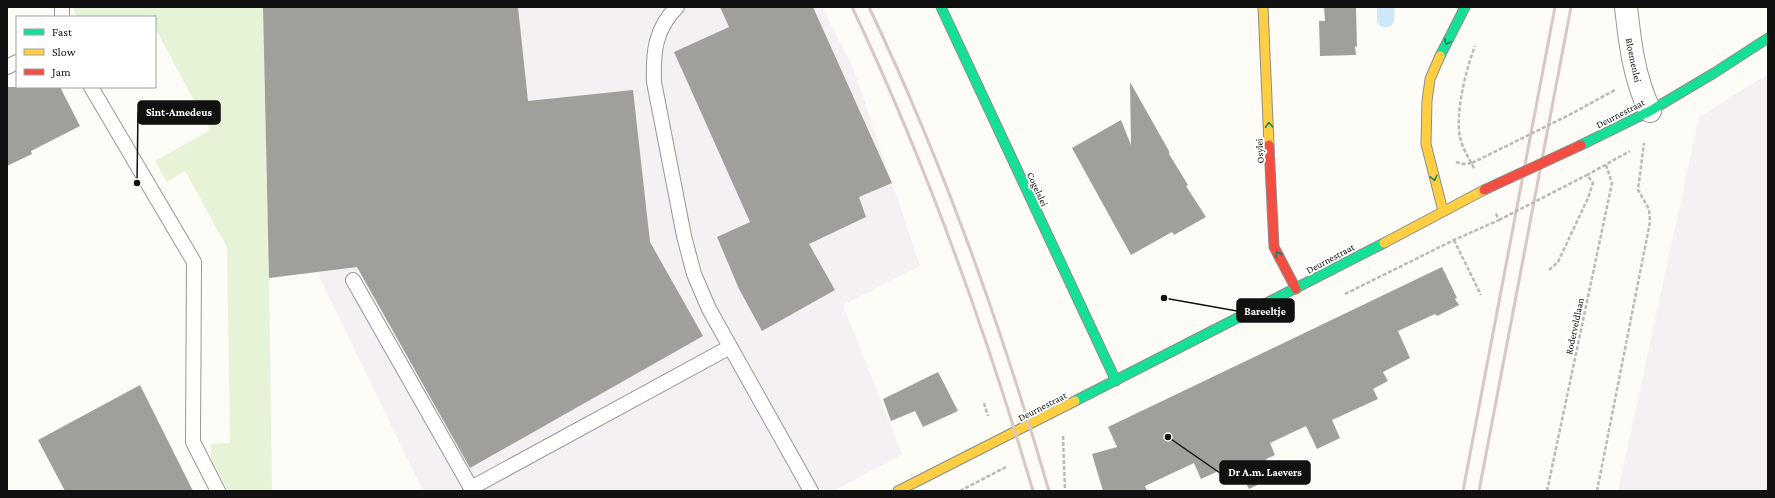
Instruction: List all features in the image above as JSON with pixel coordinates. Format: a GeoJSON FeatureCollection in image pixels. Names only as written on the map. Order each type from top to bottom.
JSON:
{"type":"FeatureCollection","features":[{"type":"Feature","properties":{"kind":"street","name":"Cogelslei"},"geometry":{"type":"LineString","coordinates":[[941,7],[1116,381]]}},
{"type":"Feature","properties":{"kind":"street","name":"Osylei"},"geometry":{"type":"LineString","coordinates":[[1263,7],[1274,246],[1296,289]]}},
{"type":"Feature","properties":{"kind":"street"},"geometry":{"type":"LineString","coordinates":[[1444,211],[1426,144],[1427,101],[1433,72],[1465,7]]}},
{"type":"Feature","properties":{"kind":"street","name":"Bloemenlei"},"geometry":{"type":"LineString","coordinates":[[1626,7],[1636,75],[1650,111]]}},
{"type":"Feature","properties":{"kind":"street","name":"Deurnestraat"},"geometry":{"type":"LineString","coordinates":[[898,491],[1296,289],[1484,190],[1650,111],[1714,73],[1768,38]]}},
{"type":"Feature","properties":{"kind":"lane"},"geometry":{"type":"LineString","coordinates":[[677,7],[670,14],[659,33],[653,56],[654,82],[684,236],[694,274],[709,309],[811,491]]}},
{"type":"Feature","properties":{"kind":"lane"},"geometry":{"type":"LineString","coordinates":[[7,67],[16,62]]}},
{"type":"Feature","properties":{"kind":"lane"},"geometry":{"type":"LineString","coordinates":[[92,88],[194,262],[193,442],[218,491]]}},
{"type":"Feature","properties":{"kind":"lane"},"geometry":{"type":"LineString","coordinates":[[353,280],[471,488],[730,347]]}},
{"type":"Feature","properties":{"kind":"path"},"geometry":{"type":"LineString","coordinates":[[1477,42],[1466,76],[1459,116],[1460,138],[1472,163],[1614,91],[1620,79],[1634,61]]}},
{"type":"Feature","properties":{"kind":"path"},"geometry":{"type":"LineString","coordinates":[[1597,491],[1650,222],[1649,209],[1638,190],[1644,143]]}},
{"type":"Feature","properties":{"kind":"path","name":"Roderveldlaan"},"geometry":{"type":"LineString","coordinates":[[1547,491],[1612,183],[1606,165],[1587,175]]}},
{"type":"Feature","properties":{"kind":"path"},"geometry":{"type":"LineString","coordinates":[[1499,220],[1587,175],[1593,183],[1588,198],[1558,262],[1549,270]]}},
{"type":"Feature","properties":{"kind":"path"},"geometry":{"type":"LineString","coordinates":[[1454,240],[1481,295]]}},
{"type":"Feature","properties":{"kind":"path"},"geometry":{"type":"LineString","coordinates":[[1054,413],[1063,435],[1065,491]]}},
{"type":"Feature","properties":{"kind":"shaded area"},"geometry":{"type":"Polygon","coordinates":[[[263,7],[822,7],[854,70],[920,266],[843,305],[902,454],[834,491],[423,491],[317,272],[269,278],[263,7]]]}},
{"type":"Feature","properties":{"kind":"shaded area"},"geometry":{"type":"Polygon","coordinates":[[[1768,74],[1768,491],[1618,491],[1699,117],[1768,74]]]}},
{"type":"Feature","properties":{"kind":"green space"},"geometry":{"type":"Polygon","coordinates":[[[74,7],[263,7],[273,491],[228,491],[211,459],[211,444],[230,443],[227,247],[185,171],[167,182],[155,161],[210,130],[156,30],[156,16],[76,16],[74,12],[74,7]]]}},
{"type":"Feature","properties":{"kind":"water"},"geometry":{"type":"Polygon","coordinates":[[[1377,7],[1394,7],[1394,19],[1392,25],[1389,27],[1380,26],[1377,21],[1377,7]]]}},
{"type":"Feature","properties":{"kind":"building"},"geometry":{"type":"Polygon","coordinates":[[[263,7],[518,7],[528,101],[633,90],[650,242],[703,336],[470,468],[357,267],[269,278],[263,7]]]}},
{"type":"Feature","properties":{"kind":"building"},"geometry":{"type":"Polygon","coordinates":[[[720,7],[813,7],[892,183],[859,197],[866,217],[809,244],[835,290],[762,331],[739,289],[717,237],[750,222],[674,52],[729,27],[720,7]]]}},
{"type":"Feature","properties":{"kind":"building"},"geometry":{"type":"Polygon","coordinates":[[[1324,7],[1356,7],[1356,55],[1320,56],[1319,21],[1325,21],[1324,7]]]}},
{"type":"Feature","properties":{"kind":"building"},"geometry":{"type":"Polygon","coordinates":[[[1130,82],[1169,151],[1169,154],[1188,185],[1186,186],[1206,217],[1174,235],[1172,232],[1131,255],[1072,148],[1121,120],[1131,145],[1130,82]]]}},
{"type":"Feature","properties":{"kind":"building"},"geometry":{"type":"Polygon","coordinates":[[[7,87],[61,88],[80,126],[31,151],[32,154],[7,166],[7,87]]]}},
{"type":"Feature","properties":{"kind":"building"},"geometry":{"type":"Polygon","coordinates":[[[1442,267],[1457,298],[1455,299],[1459,305],[1437,316],[1435,314],[1398,331],[1410,358],[1383,372],[1388,381],[1373,389],[1378,399],[1332,420],[1340,438],[1317,449],[1306,426],[1270,443],[1275,455],[1266,459],[1275,476],[1249,489],[1236,463],[1201,479],[1194,463],[1145,486],[1147,491],[1103,491],[1092,454],[1117,447],[1108,427],[1442,267]]]}},
{"type":"Feature","properties":{"kind":"building"},"geometry":{"type":"Polygon","coordinates":[[[938,372],[958,411],[923,427],[915,411],[891,421],[883,399],[938,372]]]}},
{"type":"Feature","properties":{"kind":"building"},"geometry":{"type":"Polygon","coordinates":[[[140,385],[193,491],[65,491],[38,440],[140,385]]]}},
{"type":"Feature","properties":{"kind":"railway"},"geometry":{"type":"LineString","coordinates":[[852,7],[905,125],[952,245],[974,306],[1033,491]]}},
{"type":"Feature","properties":{"kind":"railway"},"geometry":{"type":"LineString","coordinates":[[869,7],[922,125],[969,245],[1011,367],[1049,491]]}},
{"type":"Feature","properties":{"kind":"railway"},"geometry":{"type":"LineString","coordinates":[[1463,491],[1555,7]]}},
{"type":"Feature","properties":{"kind":"railway"},"geometry":{"type":"LineString","coordinates":[[1479,491],[1571,7]]}},
{"type":"Feature","properties":{"kind":"traffic: fast"},"geometry":{"type":"LineString","coordinates":[[941,7],[1116,381]]}},
{"type":"Feature","properties":{"kind":"traffic: fast"},"geometry":{"type":"LineString","coordinates":[[1440,56],[1465,7]]}},
{"type":"Feature","properties":{"kind":"traffic: fast"},"geometry":{"type":"LineString","coordinates":[[1581,145],[1650,111],[1714,73],[1768,38]]}},
{"type":"Feature","properties":{"kind":"traffic: fast"},"geometry":{"type":"LineString","coordinates":[[1075,401],[1384,243]]}},
{"type":"Feature","properties":{"kind":"traffic: slow"},"geometry":{"type":"LineString","coordinates":[[1263,7],[1269,145]]}},
{"type":"Feature","properties":{"kind":"traffic: slow"},"geometry":{"type":"LineString","coordinates":[[1440,56],[1430,79],[1427,101],[1426,144],[1443,211]]}},
{"type":"Feature","properties":{"kind":"traffic: slow"},"geometry":{"type":"LineString","coordinates":[[1384,243],[1484,190]]}},
{"type":"Feature","properties":{"kind":"traffic: slow"},"geometry":{"type":"LineString","coordinates":[[898,491],[1075,401]]}},
{"type":"Feature","properties":{"kind":"traffic: jam"},"geometry":{"type":"LineString","coordinates":[[1269,145],[1274,247],[1296,289]]}},
{"type":"Feature","properties":{"kind":"traffic: jam"},"geometry":{"type":"LineString","coordinates":[[1484,190],[1581,145]]}},
{"type":"Feature","properties":{"kind":"place","name":"Sint-Amedeus"},"geometry":{"type":"Point","coordinates":[137,183]}},
{"type":"Feature","properties":{"kind":"place","name":"Bareeltje"},"geometry":{"type":"Point","coordinates":[1164,298]}},
{"type":"Feature","properties":{"kind":"place","name":"Dr A.m. Laevers"},"geometry":{"type":"Point","coordinates":[1168,437]}}]}
